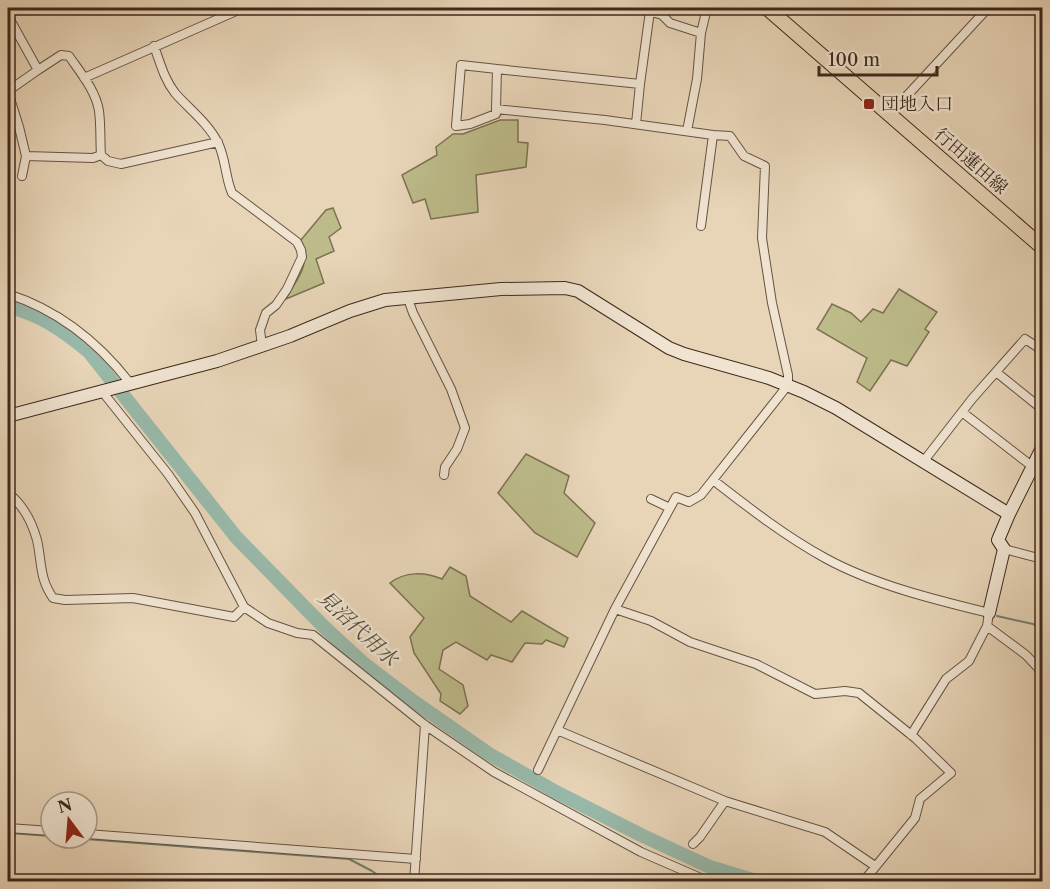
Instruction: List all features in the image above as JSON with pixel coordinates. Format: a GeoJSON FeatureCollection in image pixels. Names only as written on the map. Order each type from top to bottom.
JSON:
{"type":"FeatureCollection","features":[{"type":"Feature","properties":{"kind":"main road","name":"行田蓮田線"},"geometry":{"type":"LineString","coordinates":[[767,8],[1042,247]]}},
{"type":"Feature","properties":{"kind":"street"},"geometry":{"type":"LineString","coordinates":[[84,78],[243,8]]}},
{"type":"Feature","properties":{"kind":"street"},"geometry":{"type":"LineString","coordinates":[[640,8],[662,15],[670,23],[701,33]]}},
{"type":"Feature","properties":{"kind":"street"},"geometry":{"type":"LineString","coordinates":[[687,131],[697,79],[701,33],[707,8]]}},
{"type":"Feature","properties":{"kind":"street"},"geometry":{"type":"LineString","coordinates":[[890,114],[988,8]]}},
{"type":"Feature","properties":{"kind":"street"},"geometry":{"type":"LineString","coordinates":[[636,124],[650,11]]}},
{"type":"Feature","properties":{"kind":"street"},"geometry":{"type":"LineString","coordinates":[[8,16],[38,70]]}},
{"type":"Feature","properties":{"kind":"street"},"geometry":{"type":"LineString","coordinates":[[154,46],[165,77],[218,142],[225,162],[227,183],[232,193],[297,242],[301,250],[302,257],[287,289],[276,305],[266,313],[262,324],[262,346]]}},
{"type":"Feature","properties":{"kind":"street"},"geometry":{"type":"LineString","coordinates":[[22,176],[26,156],[8,92],[61,55],[69,56],[96,99],[99,111],[101,155],[108,161],[121,164],[218,142]]}},
{"type":"Feature","properties":{"kind":"street"},"geometry":{"type":"LineString","coordinates":[[497,69],[496,114],[470,124],[456,126],[461,65],[640,84]]}},
{"type":"Feature","properties":{"kind":"street"},"geometry":{"type":"LineString","coordinates":[[496,109],[730,136],[744,156],[752,162],[765,166],[762,238],[774,313],[788,375],[788,384],[701,495],[689,502],[676,497],[615,609],[538,770]]}},
{"type":"Feature","properties":{"kind":"street"},"geometry":{"type":"LineString","coordinates":[[701,226],[713,135]]}},
{"type":"Feature","properties":{"kind":"street"},"geometry":{"type":"LineString","coordinates":[[26,156],[93,158],[101,155]]}},
{"type":"Feature","properties":{"kind":"street"},"geometry":{"type":"LineString","coordinates":[[8,416],[217,362],[385,300],[407,296],[565,288],[578,291],[669,348],[788,384],[836,408],[1009,514]]}},
{"type":"Feature","properties":{"kind":"street"},"geometry":{"type":"LineString","coordinates":[[8,294],[29,301],[60,317],[96,344],[129,383]]}},
{"type":"Feature","properties":{"kind":"street"},"geometry":{"type":"LineString","coordinates":[[407,296],[413,313],[451,389],[465,428],[457,449],[445,467],[444,475]]}},
{"type":"Feature","properties":{"kind":"street"},"geometry":{"type":"LineString","coordinates":[[923,462],[962,412],[1025,339],[1042,350]]}},
{"type":"Feature","properties":{"kind":"street"},"geometry":{"type":"LineString","coordinates":[[996,372],[1042,408]]}},
{"type":"Feature","properties":{"kind":"street"},"geometry":{"type":"LineString","coordinates":[[103,390],[195,513],[244,607],[268,623],[297,633],[313,635],[425,725],[494,772],[641,852],[710,882]]}},
{"type":"Feature","properties":{"kind":"street"},"geometry":{"type":"LineString","coordinates":[[962,412],[1033,467]]}},
{"type":"Feature","properties":{"kind":"street"},"geometry":{"type":"LineString","coordinates":[[1042,448],[998,540],[1004,549],[1042,559]]}},
{"type":"Feature","properties":{"kind":"street"},"geometry":{"type":"LineString","coordinates":[[713,480],[768,523],[825,559],[857,573],[988,620],[1042,672]]}},
{"type":"Feature","properties":{"kind":"street"},"geometry":{"type":"LineString","coordinates":[[8,492],[26,514],[37,540],[41,574],[53,598],[133,598],[234,617],[244,607]]}},
{"type":"Feature","properties":{"kind":"street"},"geometry":{"type":"LineString","coordinates":[[651,500],[670,508]]}},
{"type":"Feature","properties":{"kind":"street"},"geometry":{"type":"LineString","coordinates":[[911,735],[946,679],[969,661],[988,620],[1004,549]]}},
{"type":"Feature","properties":{"kind":"street"},"geometry":{"type":"LineString","coordinates":[[615,609],[651,621],[690,642],[756,664],[815,694],[845,690],[859,693],[911,735],[951,773],[920,799],[915,818],[863,882]]}},
{"type":"Feature","properties":{"kind":"street"},"geometry":{"type":"LineString","coordinates":[[414,882],[425,725]]}},
{"type":"Feature","properties":{"kind":"street"},"geometry":{"type":"LineString","coordinates":[[557,730],[725,801],[825,832],[875,866]]}},
{"type":"Feature","properties":{"kind":"street"},"geometry":{"type":"LineString","coordinates":[[693,844],[725,801]]}},
{"type":"Feature","properties":{"kind":"street"},"geometry":{"type":"LineString","coordinates":[[8,828],[39,830]]}},
{"type":"Feature","properties":{"kind":"street"},"geometry":{"type":"LineString","coordinates":[[99,835],[416,859]]}},
{"type":"Feature","properties":{"kind":"shaded area"},"geometry":{"type":"Polygon","coordinates":[[[500,120],[518,120],[518,142],[528,143],[526,167],[476,175],[478,212],[431,219],[425,199],[413,203],[402,175],[437,155],[436,147],[453,134],[463,134],[500,120]]]}},
{"type":"Feature","properties":{"kind":"shaded area"},"geometry":{"type":"Polygon","coordinates":[[[333,208],[341,228],[329,237],[334,251],[316,259],[324,283],[286,299],[304,264],[300,241],[326,210],[333,208]]]}},
{"type":"Feature","properties":{"kind":"shaded area"},"geometry":{"type":"Polygon","coordinates":[[[899,289],[937,312],[925,329],[929,332],[907,366],[891,360],[870,391],[857,382],[867,358],[817,329],[832,304],[851,313],[861,322],[873,309],[883,313],[899,289]]]}},
{"type":"Feature","properties":{"kind":"shaded area"},"geometry":{"type":"Polygon","coordinates":[[[526,454],[569,476],[564,493],[595,523],[577,557],[535,533],[498,493],[526,454]]]}},
{"type":"Feature","properties":{"kind":"shaded area"},"geometry":{"type":"Polygon","coordinates":[[[450,567],[466,576],[470,596],[511,622],[522,611],[568,638],[564,647],[546,640],[542,644],[525,643],[512,662],[491,655],[487,660],[456,642],[443,650],[439,669],[463,685],[468,706],[460,714],[440,701],[441,694],[414,653],[410,637],[424,618],[390,583],[402,576],[415,574],[442,579],[450,567]]]}},
{"type":"Feature","properties":{"kind":"waterway","name":"見沼代用水"},"geometry":{"type":"LineString","coordinates":[[8,307],[31,314],[51,324],[89,352],[236,537],[324,627],[362,662],[489,754],[556,792],[710,867],[759,882]]}},
{"type":"Feature","properties":{"kind":"waterway"},"geometry":{"type":"LineString","coordinates":[[997,616],[1042,628]]}},
{"type":"Feature","properties":{"kind":"waterway"},"geometry":{"type":"LineString","coordinates":[[8,833],[39,835]]}},
{"type":"Feature","properties":{"kind":"waterway"},"geometry":{"type":"LineString","coordinates":[[99,840],[349,859],[387,882]]}},
{"type":"Feature","properties":{"kind":"place","name":"団地入口"},"geometry":{"type":"Point","coordinates":[869,104]}}]}
